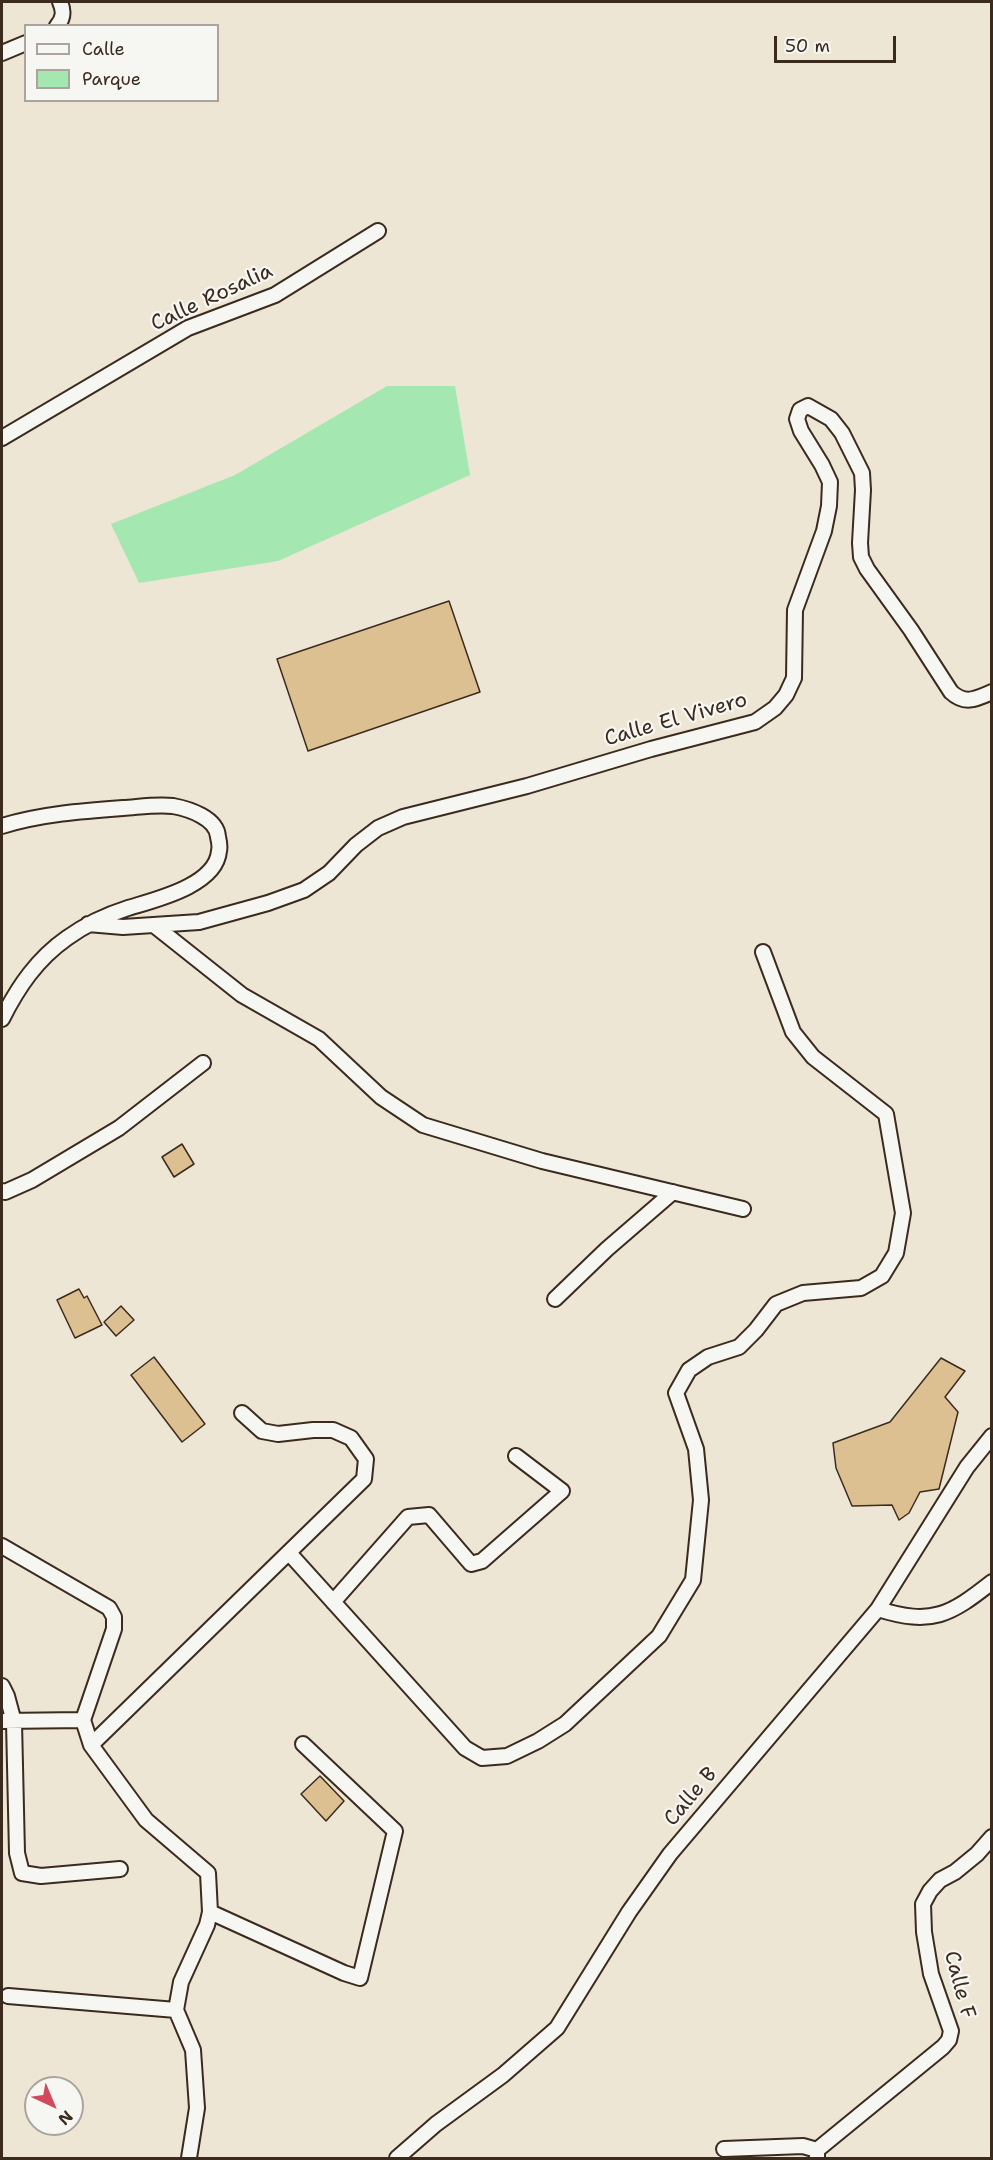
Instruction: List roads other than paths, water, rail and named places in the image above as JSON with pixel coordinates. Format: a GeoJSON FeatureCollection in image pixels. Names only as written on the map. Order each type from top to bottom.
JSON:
{"type":"FeatureCollection","features":[{"type":"Feature","properties":{"kind":"street"},"geometry":{"type":"LineString","coordinates":[[59,24],[62,21],[63,9],[60,2]]}},
{"type":"Feature","properties":{"kind":"street"},"geometry":{"type":"LineString","coordinates":[[2,53],[24,44]]}},
{"type":"Feature","properties":{"kind":"street","name":"Calle Rosalia"},"geometry":{"type":"LineString","coordinates":[[2,438],[188,328],[275,295],[378,231]]}},
{"type":"Feature","properties":{"kind":"street","name":"Calle El Vivero"},"geometry":{"type":"LineString","coordinates":[[88,924],[123,927],[199,922],[268,903],[304,890],[329,873],[356,845],[378,828],[404,817],[527,786],[651,748],[755,722],[775,708],[786,695],[794,678],[795,610],[824,531],[830,506],[830,482],[801,431],[797,419],[800,410],[808,406],[831,419],[842,433],[862,473],[860,543],[861,557],[867,569],[911,630],[945,683],[958,698],[970,701],[992,692]]}},
{"type":"Feature","properties":{"kind":"street"},"geometry":{"type":"LineString","coordinates":[[2,826],[26,818],[167,805],[189,809],[206,819],[218,831],[219,852],[209,871],[186,888],[156,901],[127,908],[88,924],[64,940],[38,963],[16,990],[2,1019]]}},
{"type":"Feature","properties":{"kind":"street"},"geometry":{"type":"LineString","coordinates":[[155,926],[242,995],[319,1039],[381,1097],[423,1125],[542,1161],[742,1209]]}},
{"type":"Feature","properties":{"kind":"street"},"geometry":{"type":"LineString","coordinates":[[290,1554],[465,1748],[482,1758],[507,1756],[538,1741],[565,1724],[659,1636],[693,1580],[701,1500],[696,1449],[676,1393],[689,1370],[708,1357],[739,1347],[776,1304],[803,1293],[861,1288],[882,1276],[896,1253],[903,1213],[886,1114],[813,1058],[793,1032],[763,952]]}},
{"type":"Feature","properties":{"kind":"street"},"geometry":{"type":"LineString","coordinates":[[2,1191],[5,1192],[32,1180],[119,1128],[203,1063]]}},
{"type":"Feature","properties":{"kind":"street"},"geometry":{"type":"LineString","coordinates":[[555,1299],[673,1192]]}},
{"type":"Feature","properties":{"kind":"street"},"geometry":{"type":"LineString","coordinates":[[91,1745],[290,1554],[364,1479],[366,1459],[351,1438],[333,1430],[278,1434],[262,1431],[242,1413]]}},
{"type":"Feature","properties":{"kind":"street","name":"Calle B"},"geometry":{"type":"LineString","coordinates":[[397,2158],[436,2124],[503,2075],[557,2028],[629,1912],[670,1854],[878,1609],[967,1467],[992,1436]]}},
{"type":"Feature","properties":{"kind":"street"},"geometry":{"type":"LineString","coordinates":[[333,1602],[408,1517],[429,1515],[471,1564],[482,1561],[562,1491],[516,1456]]}},
{"type":"Feature","properties":{"kind":"street"},"geometry":{"type":"LineString","coordinates":[[2,1546],[109,1608],[114,1617],[114,1629],[83,1720],[91,1745],[146,1820],[208,1873],[210,1912],[207,1925],[181,1982],[176,2010],[193,2050],[197,2108],[189,2158]]}},
{"type":"Feature","properties":{"kind":"street"},"geometry":{"type":"LineString","coordinates":[[878,1609],[901,1616],[936,1616],[961,1605],[992,1582]]}},
{"type":"Feature","properties":{"kind":"street"},"geometry":{"type":"LineString","coordinates":[[2,1686],[8,1696],[17,1853],[22,1873],[41,1876],[120,1869]]}},
{"type":"Feature","properties":{"kind":"street"},"geometry":{"type":"LineString","coordinates":[[8,1721],[83,1720]]}},
{"type":"Feature","properties":{"kind":"street"},"geometry":{"type":"LineString","coordinates":[[210,1912],[344,1973],[360,1978],[395,1831],[303,1744]]}},
{"type":"Feature","properties":{"kind":"street","name":"Calle F"},"geometry":{"type":"LineString","coordinates":[[724,2149],[802,2146],[817,2154],[943,2047],[949,2040],[951,2031],[931,1974],[922,1904],[940,1880],[955,1872],[977,1854],[992,1837]]}},
{"type":"Feature","properties":{"kind":"street"},"geometry":{"type":"LineString","coordinates":[[8,1996],[176,2010]]}}]}
